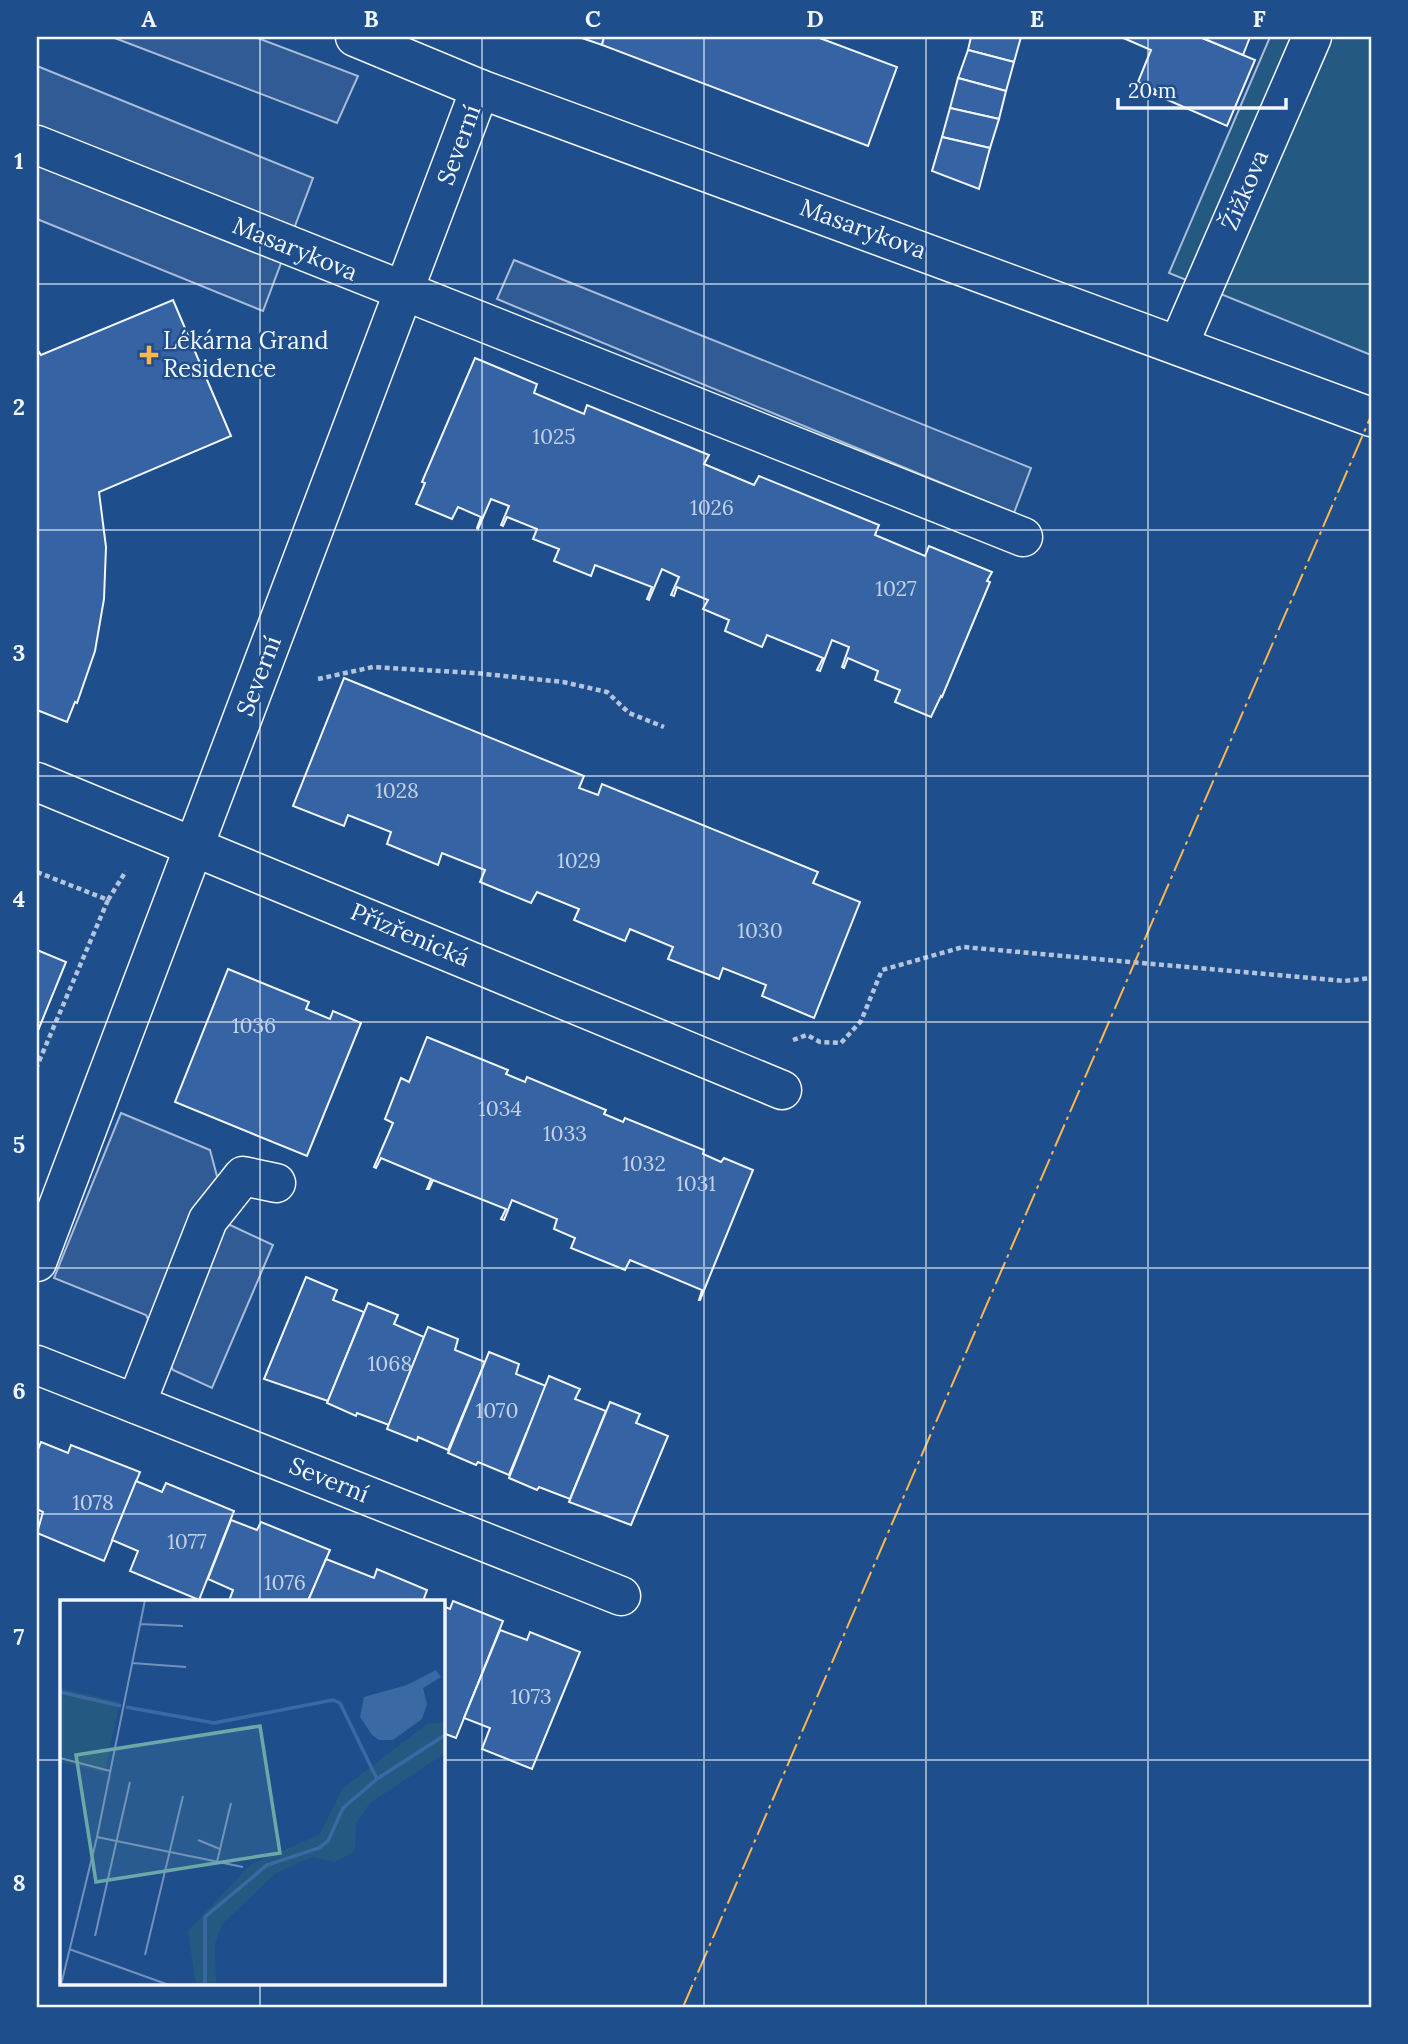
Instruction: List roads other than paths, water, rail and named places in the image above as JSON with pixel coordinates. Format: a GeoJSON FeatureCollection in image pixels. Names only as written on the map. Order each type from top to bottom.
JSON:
{"type":"FeatureCollection","features":[{"type":"Feature","properties":{"kind":"street","name":"Masarykova"},"geometry":{"type":"LineString","coordinates":[[355,37],[480,89],[1371,416]]}},
{"type":"Feature","properties":{"kind":"street","name":"Žižkova"},"geometry":{"type":"LineString","coordinates":[[1179,344],[1312,37]]}},
{"type":"Feature","properties":{"kind":"street","name":"Severní"},"geometry":{"type":"LineString","coordinates":[[37,1262],[480,89]]}},
{"type":"Feature","properties":{"kind":"street","name":"Masarykova"},"geometry":{"type":"LineString","coordinates":[[37,145],[1023,537]]}},
{"type":"Feature","properties":{"kind":"street","name":"Přízřenická"},"geometry":{"type":"LineString","coordinates":[[37,782],[782,1090]]}},
{"type":"Feature","properties":{"kind":"street"},"geometry":{"type":"LineString","coordinates":[[136,1404],[208,1220],[243,1176],[276,1183]]}},
{"type":"Feature","properties":{"kind":"street","name":"Severní"},"geometry":{"type":"LineString","coordinates":[[37,1365],[621,1596]]}},
{"type":"Feature","properties":{"kind":"place","name":"Lékárna Grand Residence"},"geometry":{"type":"Point","coordinates":[149,355]}}]}
